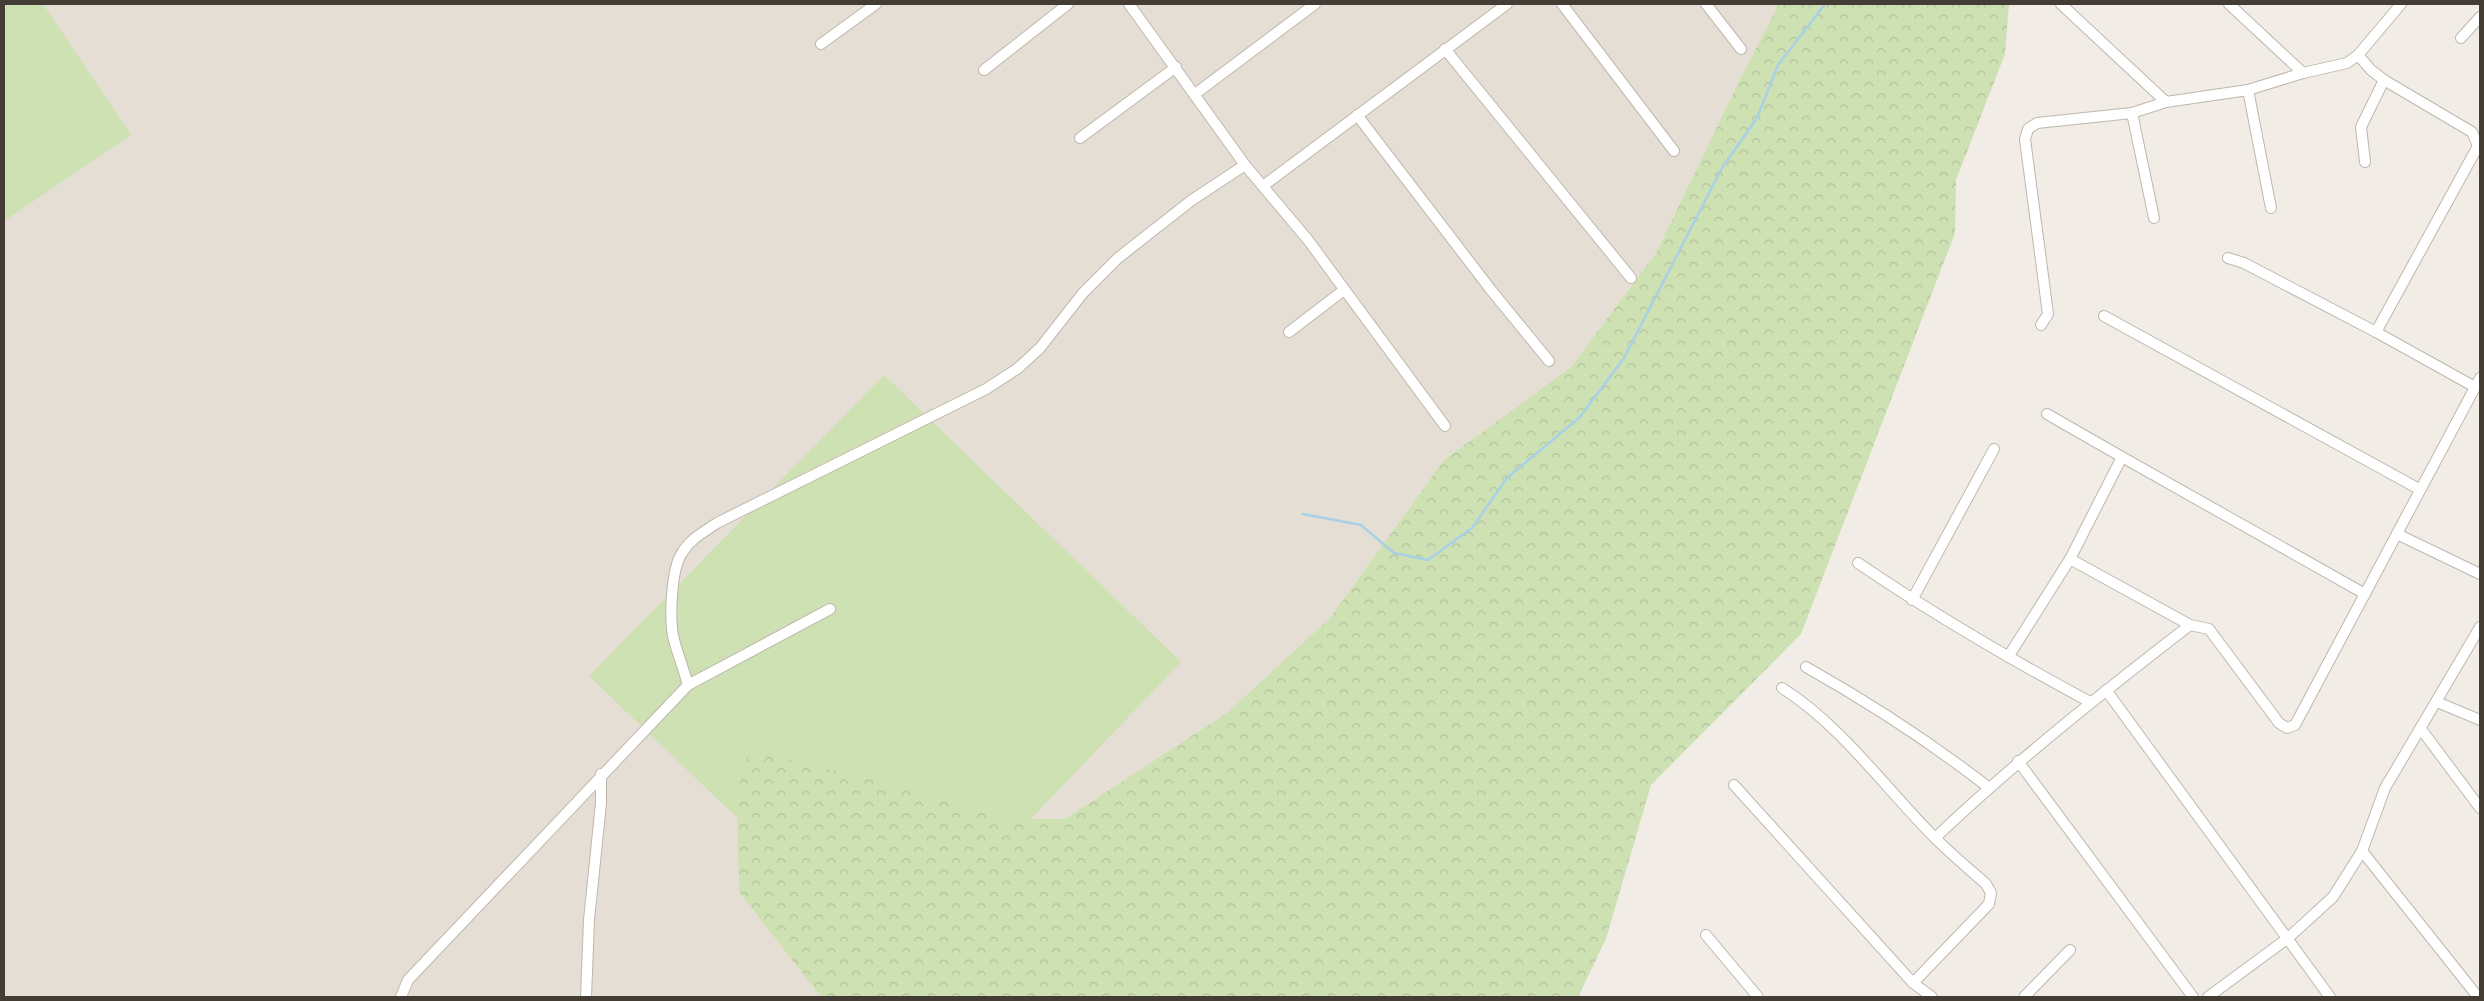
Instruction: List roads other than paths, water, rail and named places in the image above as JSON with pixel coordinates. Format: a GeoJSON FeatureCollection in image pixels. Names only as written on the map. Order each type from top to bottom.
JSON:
{"type":"FeatureCollection","features":[{"type":"Feature","properties":{"kind":"street"},"geometry":{"type":"LineString","coordinates":[[821,44],[876,4]]}},
{"type":"Feature","properties":{"kind":"street"},"geometry":{"type":"LineString","coordinates":[[984,70],[1068,4]]}},
{"type":"Feature","properties":{"kind":"street"},"geometry":{"type":"LineString","coordinates":[[1129,4],[1245,165],[1264,186],[1344,290],[1445,426]]}},
{"type":"Feature","properties":{"kind":"street"},"geometry":{"type":"LineString","coordinates":[[1195,94],[1315,4]]}},
{"type":"Feature","properties":{"kind":"street"},"geometry":{"type":"LineString","coordinates":[[1264,186],[1507,4]]}},
{"type":"Feature","properties":{"kind":"street"},"geometry":{"type":"LineString","coordinates":[[1562,4],[1674,151]]}},
{"type":"Feature","properties":{"kind":"street"},"geometry":{"type":"LineString","coordinates":[[1706,4],[1741,49]]}},
{"type":"Feature","properties":{"kind":"street"},"geometry":{"type":"LineString","coordinates":[[2061,4],[2166,102]]}},
{"type":"Feature","properties":{"kind":"street"},"geometry":{"type":"LineString","coordinates":[[2229,4],[2303,73]]}},
{"type":"Feature","properties":{"kind":"street"},"geometry":{"type":"LineString","coordinates":[[2041,325],[2048,314],[2025,139],[2028,129],[2037,123],[2132,113],[2166,102],[2248,90],[2303,73],[2347,63],[2358,55],[2401,4]]}},
{"type":"Feature","properties":{"kind":"street"},"geometry":{"type":"LineString","coordinates":[[2462,38],[2480,17]]}},
{"type":"Feature","properties":{"kind":"street"},"geometry":{"type":"LineString","coordinates":[[1445,49],[1631,278]]}},
{"type":"Feature","properties":{"kind":"street"},"geometry":{"type":"LineString","coordinates":[[2358,55],[2371,70],[2384,80],[2472,132],[2478,146],[2376,332]]}},
{"type":"Feature","properties":{"kind":"street"},"geometry":{"type":"LineString","coordinates":[[1080,138],[1176,67]]}},
{"type":"Feature","properties":{"kind":"street"},"geometry":{"type":"LineString","coordinates":[[2365,162],[2361,127],[2384,80]]}},
{"type":"Feature","properties":{"kind":"street"},"geometry":{"type":"LineString","coordinates":[[2248,90],[2271,208]]}},
{"type":"Feature","properties":{"kind":"street"},"geometry":{"type":"LineString","coordinates":[[2132,113],[2154,218]]}},
{"type":"Feature","properties":{"kind":"street"},"geometry":{"type":"LineString","coordinates":[[1357,115],[1491,290],[1549,361]]}},
{"type":"Feature","properties":{"kind":"street"},"geometry":{"type":"LineString","coordinates":[[688,685],[674,639],[672,609],[676,568],[681,553],[693,539],[717,523],[986,389],[1017,369],[1040,348],[1083,293],[1118,258],[1192,200],[1245,165]]}},
{"type":"Feature","properties":{"kind":"street"},"geometry":{"type":"LineString","coordinates":[[2228,258],[2244,263],[2376,332],[2475,387]]}},
{"type":"Feature","properties":{"kind":"street"},"geometry":{"type":"LineString","coordinates":[[1289,332],[1344,290]]}},
{"type":"Feature","properties":{"kind":"street"},"geometry":{"type":"LineString","coordinates":[[2104,316],[2419,489]]}},
{"type":"Feature","properties":{"kind":"street"},"geometry":{"type":"LineString","coordinates":[[2070,558],[2190,624],[2209,629],[2279,723],[2287,728],[2295,725],[2366,594],[2419,489],[2480,378]]}},
{"type":"Feature","properties":{"kind":"street"},"geometry":{"type":"LineString","coordinates":[[2046,414],[2366,594]]}},
{"type":"Feature","properties":{"kind":"street"},"geometry":{"type":"LineString","coordinates":[[1912,600],[1994,449]]}},
{"type":"Feature","properties":{"kind":"street"},"geometry":{"type":"LineString","coordinates":[[2008,657],[2070,558],[2122,458]]}},
{"type":"Feature","properties":{"kind":"street"},"geometry":{"type":"LineString","coordinates":[[2397,534],[2480,574]]}},
{"type":"Feature","properties":{"kind":"street"},"geometry":{"type":"LineString","coordinates":[[1858,563],[1912,600],[2008,657],[2090,702]]}},
{"type":"Feature","properties":{"kind":"street"},"geometry":{"type":"LineString","coordinates":[[401,997],[408,980],[601,774],[688,685],[830,609]]}},
{"type":"Feature","properties":{"kind":"street"},"geometry":{"type":"LineString","coordinates":[[1936,838],[1988,787],[2018,761],[2190,624]]}},
{"type":"Feature","properties":{"kind":"street"},"geometry":{"type":"LineString","coordinates":[[2208,997],[2288,938],[2333,897],[2362,851],[2385,788],[2438,702],[2480,627]]}},
{"type":"Feature","properties":{"kind":"street"},"geometry":{"type":"LineString","coordinates":[[1806,667],[1865,700],[1938,748],[1988,787]]}},
{"type":"Feature","properties":{"kind":"street"},"geometry":{"type":"LineString","coordinates":[[1782,688],[1803,701],[1865,762],[1936,838],[1986,884],[1991,893],[1989,904],[1913,983]]}},
{"type":"Feature","properties":{"kind":"street"},"geometry":{"type":"LineString","coordinates":[[2106,690],[2330,997]]}},
{"type":"Feature","properties":{"kind":"street"},"geometry":{"type":"LineString","coordinates":[[2438,702],[2480,720]]}},
{"type":"Feature","properties":{"kind":"street"},"geometry":{"type":"LineString","coordinates":[[2421,729],[2480,808]]}},
{"type":"Feature","properties":{"kind":"street"},"geometry":{"type":"LineString","coordinates":[[2018,761],[2193,997]]}},
{"type":"Feature","properties":{"kind":"street"},"geometry":{"type":"LineString","coordinates":[[586,997],[588,920],[601,774]]}},
{"type":"Feature","properties":{"kind":"street"},"geometry":{"type":"LineString","coordinates":[[1734,785],[1913,983],[1932,997]]}},
{"type":"Feature","properties":{"kind":"street"},"geometry":{"type":"LineString","coordinates":[[2362,851],[2478,997]]}},
{"type":"Feature","properties":{"kind":"street"},"geometry":{"type":"LineString","coordinates":[[1706,935],[1758,997]]}},
{"type":"Feature","properties":{"kind":"street"},"geometry":{"type":"LineString","coordinates":[[2024,997],[2070,950]]}},
{"type":"Feature","properties":{"kind":"waterway"},"geometry":{"type":"LineString","coordinates":[[1303,514],[1361,525],[1394,553],[1428,560],[1472,528],[1507,478],[1580,417],[1624,358],[1722,168],[1757,118],[1778,65],[1825,4]]}}]}
